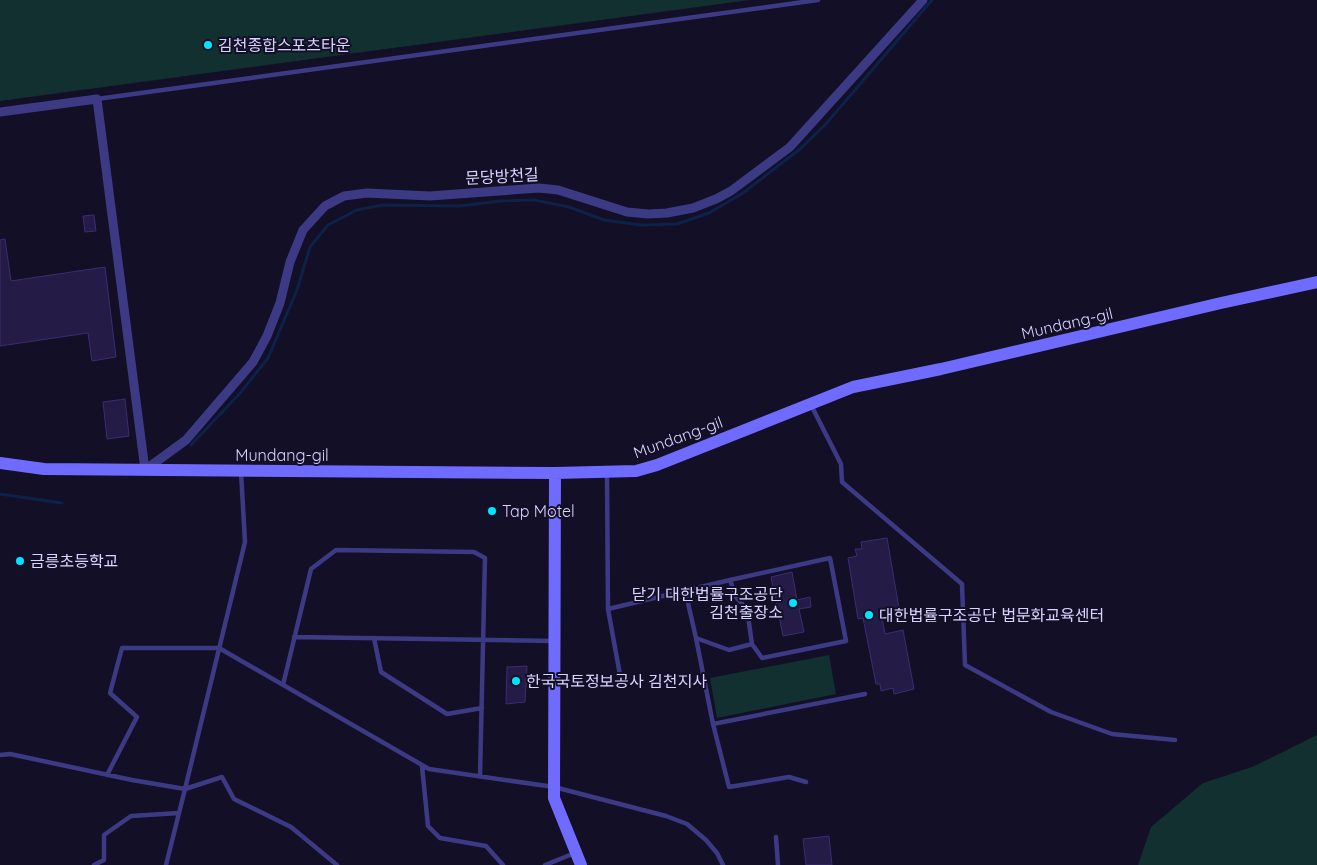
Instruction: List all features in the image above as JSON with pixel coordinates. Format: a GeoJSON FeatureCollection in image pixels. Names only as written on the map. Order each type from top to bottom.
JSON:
{"type":"FeatureCollection","features":[{"type":"Feature","properties":{"kind":"street","name":"문당방천길"},"geometry":{"type":"LineString","coordinates":[[145,470],[186,440],[254,362],[268,336],[280,303],[290,262],[303,230],[325,206],[344,196],[366,193],[430,196],[539,188],[558,190],[627,212],[667,213],[693,208],[731,191],[790,147],[923,0]]}},
{"type":"Feature","properties":{"kind":"street"},"geometry":{"type":"LineString","coordinates":[[0,112],[98,99],[145,470]]}},
{"type":"Feature","properties":{"kind":"street","name":"Mundang-gil"},"geometry":{"type":"LineString","coordinates":[[0,463],[44,469],[555,473],[636,471],[657,465],[853,387],[941,369],[1317,282]]}},
{"type":"Feature","properties":{"kind":"street"},"geometry":{"type":"LineString","coordinates":[[555,473],[554,798],[581,865]]}},
{"type":"Feature","properties":{"kind":"lane"},"geometry":{"type":"LineString","coordinates":[[98,99],[816,0]]}},
{"type":"Feature","properties":{"kind":"lane"},"geometry":{"type":"LineString","coordinates":[[810,404],[840,464],[842,482],[962,584],[965,665],[1051,712],[1112,734],[1174,740]]}},
{"type":"Feature","properties":{"kind":"lane"},"geometry":{"type":"LineString","coordinates":[[166,865],[245,542],[241,471]]}},
{"type":"Feature","properties":{"kind":"lane"},"geometry":{"type":"LineString","coordinates":[[606,472],[608,609],[620,675]]}},
{"type":"Feature","properties":{"kind":"lane"},"geometry":{"type":"LineString","coordinates":[[283,685],[311,569],[336,550],[474,552],[485,558],[480,776]]}},
{"type":"Feature","properties":{"kind":"lane"},"geometry":{"type":"LineString","coordinates":[[608,609],[685,590],[730,580],[830,558],[846,640],[762,658],[752,644],[746,609],[736,597],[730,580]]}},
{"type":"Feature","properties":{"kind":"lane"},"geometry":{"type":"LineString","coordinates":[[685,590],[713,724],[729,788],[790,777],[806,782]]}},
{"type":"Feature","properties":{"kind":"lane"},"geometry":{"type":"LineString","coordinates":[[294,637],[555,641]]}},
{"type":"Feature","properties":{"kind":"lane"},"geometry":{"type":"LineString","coordinates":[[374,638],[381,672],[447,714],[482,708]]}},
{"type":"Feature","properties":{"kind":"lane"},"geometry":{"type":"LineString","coordinates":[[696,638],[729,650],[752,644]]}},
{"type":"Feature","properties":{"kind":"lane"},"geometry":{"type":"LineString","coordinates":[[107,775],[137,717],[110,693],[122,648],[219,648],[422,766],[429,769],[554,787],[666,816],[687,824],[706,840],[718,853],[722,865]]}},
{"type":"Feature","properties":{"kind":"lane"},"geometry":{"type":"LineString","coordinates":[[713,724],[866,694]]}},
{"type":"Feature","properties":{"kind":"lane"},"geometry":{"type":"LineString","coordinates":[[0,755],[10,754],[107,775],[185,789],[222,777],[234,799],[291,827],[336,865]]}},
{"type":"Feature","properties":{"kind":"lane"},"geometry":{"type":"LineString","coordinates":[[422,766],[428,826],[440,838],[486,846],[503,865]]}},
{"type":"Feature","properties":{"kind":"lane"},"geometry":{"type":"LineString","coordinates":[[94,865],[104,860],[104,835],[132,816],[179,813]]}},
{"type":"Feature","properties":{"kind":"lane"},"geometry":{"type":"LineString","coordinates":[[776,838],[778,865]]}},
{"type":"Feature","properties":{"kind":"lane"},"geometry":{"type":"LineString","coordinates":[[545,865],[576,852]]}},
{"type":"Feature","properties":{"kind":"green space","name":"김천종합스포츠타운"},"geometry":{"type":"Polygon","coordinates":[[[0,0],[750,0],[0,101],[0,0]]]}},
{"type":"Feature","properties":{"kind":"green space"},"geometry":{"type":"Polygon","coordinates":[[[829,655],[836,694],[717,718],[710,678],[829,655]]]}},
{"type":"Feature","properties":{"kind":"green space"},"geometry":{"type":"Polygon","coordinates":[[[1317,735],[1317,865],[1138,865],[1151,827],[1203,783],[1252,767],[1317,735]]]}},
{"type":"Feature","properties":{"kind":"building"},"geometry":{"type":"Polygon","coordinates":[[[94,215],[96,231],[85,232],[83,216],[94,215]]]}},
{"type":"Feature","properties":{"kind":"building"},"geometry":{"type":"Polygon","coordinates":[[[5,239],[11,281],[105,267],[116,357],[92,361],[88,333],[0,346],[0,240],[5,239]]]}},
{"type":"Feature","properties":{"kind":"building"},"geometry":{"type":"Polygon","coordinates":[[[125,399],[129,436],[107,439],[103,402],[125,399]]]}},
{"type":"Feature","properties":{"kind":"building","name":"대한법률구조공단 법문화교육센터"},"geometry":{"type":"Polygon","coordinates":[[[887,538],[899,608],[881,612],[885,634],[903,630],[914,689],[894,694],[893,688],[881,691],[880,684],[876,684],[863,618],[858,619],[848,558],[857,556],[855,549],[862,549],[861,542],[887,538]]]}},
{"type":"Feature","properties":{"kind":"building","name":"닫기 대한법률구조공단 김천출장소"},"geometry":{"type":"Polygon","coordinates":[[[792,572],[797,600],[810,597],[811,607],[799,609],[804,632],[783,636],[771,577],[792,572]]]}},
{"type":"Feature","properties":{"kind":"building","name":"한국국토정보공사 김천지사"},"geometry":{"type":"Polygon","coordinates":[[[527,666],[525,702],[506,704],[507,667],[527,666]]]}},
{"type":"Feature","properties":{"kind":"building"},"geometry":{"type":"Polygon","coordinates":[[[829,836],[832,865],[806,865],[803,839],[829,836]]]}},
{"type":"Feature","properties":{"kind":"waterway"},"geometry":{"type":"LineString","coordinates":[[191,445],[241,392],[268,358],[297,290],[310,247],[328,225],[357,210],[382,205],[460,206],[500,201],[534,200],[569,207],[604,220],[641,225],[677,224],[709,213],[743,193],[800,149],[825,125],[932,0]]}},
{"type":"Feature","properties":{"kind":"waterway"},"geometry":{"type":"LineString","coordinates":[[0,494],[62,503]]}},
{"type":"Feature","properties":{"kind":"place","name":"김천종합스포츠타운"},"geometry":{"type":"Point","coordinates":[208,45]}},
{"type":"Feature","properties":{"kind":"place","name":"Tap Motel"},"geometry":{"type":"Point","coordinates":[492,511]}},
{"type":"Feature","properties":{"kind":"place","name":"금릉초등학교"},"geometry":{"type":"Point","coordinates":[20,561]}},
{"type":"Feature","properties":{"kind":"place","name":"닫기 대한법률구조공단 김천출장소"},"geometry":{"type":"Point","coordinates":[793,603]}},
{"type":"Feature","properties":{"kind":"place","name":"대한법률구조공단 법문화교육센터"},"geometry":{"type":"Point","coordinates":[869,615]}},
{"type":"Feature","properties":{"kind":"place","name":"한국국토정보공사 김천지사"},"geometry":{"type":"Point","coordinates":[516,681]}}]}
